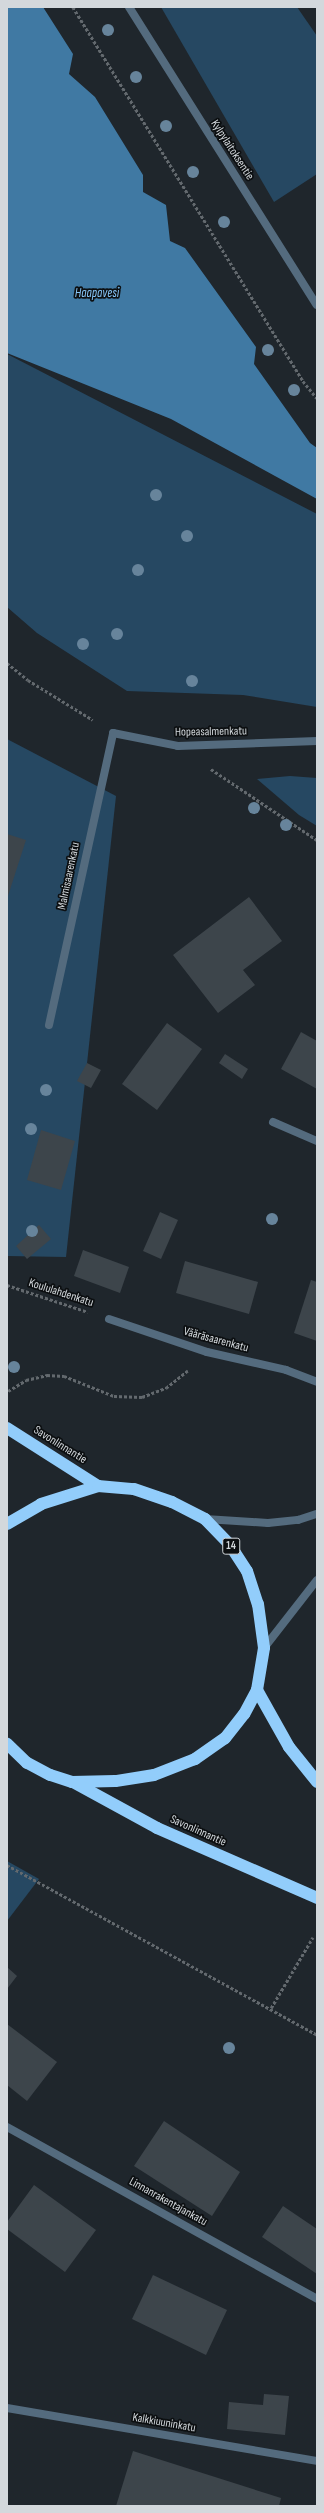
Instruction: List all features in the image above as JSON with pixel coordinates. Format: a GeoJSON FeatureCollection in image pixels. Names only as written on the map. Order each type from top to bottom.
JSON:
{"type":"FeatureCollection","features":[{"type":"Feature","properties":{"kind":"highway","name":"Savonlinnantie"},"geometry":{"type":"LineString","coordinates":[[7,1428],[98,1486]]}},
{"type":"Feature","properties":{"kind":"highway","name":"14"},"geometry":{"type":"LineString","coordinates":[[7,1524],[41,1504],[98,1486],[134,1490],[172,1502],[205,1519],[230,1545],[247,1571],[258,1604],[264,1648],[258,1690],[244,1714],[225,1738],[195,1759],[154,1775],[115,1781],[72,1782],[50,1775],[27,1763],[7,1744]]}},
{"type":"Feature","properties":{"kind":"highway"},"geometry":{"type":"LineString","coordinates":[[258,1690],[289,1747],[317,1782]]}},
{"type":"Feature","properties":{"kind":"highway","name":"Savonlinnantie"},"geometry":{"type":"LineString","coordinates":[[72,1782],[156,1828],[317,1898]]}},
{"type":"Feature","properties":{"kind":"street","name":"Kylpylaitoksentie"},"geometry":{"type":"LineString","coordinates":[[129,7],[317,305]]}},
{"type":"Feature","properties":{"kind":"street","name":"Hopeasalmenkatu"},"geometry":{"type":"LineString","coordinates":[[113,733],[178,746],[317,740]]}},
{"type":"Feature","properties":{"kind":"street","name":"Malmisaarenkatu"},"geometry":{"type":"LineString","coordinates":[[49,1025],[113,733]]}},
{"type":"Feature","properties":{"kind":"street"},"geometry":{"type":"LineString","coordinates":[[273,1122],[317,1141]]}},
{"type":"Feature","properties":{"kind":"street","name":"Vääräsaarenkatu"},"geometry":{"type":"LineString","coordinates":[[109,1319],[207,1352],[286,1370],[317,1382]]}},
{"type":"Feature","properties":{"kind":"street"},"geometry":{"type":"LineString","coordinates":[[205,1519],[268,1523],[298,1520],[317,1514]]}},
{"type":"Feature","properties":{"kind":"street"},"geometry":{"type":"LineString","coordinates":[[264,1648],[317,1580]]}},
{"type":"Feature","properties":{"kind":"street","name":"Linnanrakentajankatu"},"geometry":{"type":"LineString","coordinates":[[7,2127],[317,2299]]}},
{"type":"Feature","properties":{"kind":"street","name":"Kalkkiuuninkatu"},"geometry":{"type":"LineString","coordinates":[[7,2408],[317,2461]]}},
{"type":"Feature","properties":{"kind":"path"},"geometry":{"type":"LineString","coordinates":[[73,7],[303,381],[317,398]]}},
{"type":"Feature","properties":{"kind":"path"},"geometry":{"type":"LineString","coordinates":[[7,663],[28,680],[113,733]]}},
{"type":"Feature","properties":{"kind":"path"},"geometry":{"type":"LineString","coordinates":[[178,746],[317,840]]}},
{"type":"Feature","properties":{"kind":"path","name":"Koululahdenkatu"},"geometry":{"type":"LineString","coordinates":[[7,1285],[109,1319]]}},
{"type":"Feature","properties":{"kind":"path"},"geometry":{"type":"LineString","coordinates":[[8,1391],[26,1380],[47,1374],[71,1378],[114,1396],[142,1397],[166,1388],[207,1352]]}},
{"type":"Feature","properties":{"kind":"path"},"geometry":{"type":"LineString","coordinates":[[7,1865],[271,2008],[317,2035]]}},
{"type":"Feature","properties":{"kind":"path"},"geometry":{"type":"LineString","coordinates":[[271,2008],[313,1937]]}},
{"type":"Feature","properties":{"kind":"shaded area"},"geometry":{"type":"Polygon","coordinates":[[[161,7],[297,7],[317,36],[317,174],[274,202],[161,7]]]}},
{"type":"Feature","properties":{"kind":"shaded area"},"geometry":{"type":"Polygon","coordinates":[[[7,354],[317,514],[317,707],[243,695],[127,691],[37,633],[7,607],[7,354]]]}},
{"type":"Feature","properties":{"kind":"shaded area"},"geometry":{"type":"Polygon","coordinates":[[[7,739],[116,796],[66,1257],[7,1256],[7,739]]]}},
{"type":"Feature","properties":{"kind":"shaded area"},"geometry":{"type":"Polygon","coordinates":[[[290,776],[317,778],[317,826],[299,815],[257,779],[290,776]]]}},
{"type":"Feature","properties":{"kind":"shaded area"},"geometry":{"type":"Polygon","coordinates":[[[7,1861],[39,1879],[7,1921],[7,1861]]]}},
{"type":"Feature","properties":{"kind":"water","name":"Haapavesi"},"geometry":{"type":"Polygon","coordinates":[[[7,7],[43,7],[73,54],[69,74],[95,97],[143,175],[143,192],[166,205],[170,241],[185,248],[256,347],[254,364],[310,443],[317,448],[317,499],[171,419],[7,353],[7,7]]]}},
{"type":"Feature","properties":{"kind":"building"},"geometry":{"type":"Polygon","coordinates":[[[7,834],[26,840],[7,899],[7,834]]]}},
{"type":"Feature","properties":{"kind":"building"},"geometry":{"type":"Polygon","coordinates":[[[249,897],[282,941],[243,970],[255,985],[218,1013],[173,955],[249,897]]]}},
{"type":"Feature","properties":{"kind":"building"},"geometry":{"type":"Polygon","coordinates":[[[167,1023],[202,1049],[157,1110],[122,1084],[167,1023]]]}},
{"type":"Feature","properties":{"kind":"building"},"geometry":{"type":"Polygon","coordinates":[[[301,1032],[317,1041],[317,1089],[281,1069],[301,1032]]]}},
{"type":"Feature","properties":{"kind":"building"},"geometry":{"type":"Polygon","coordinates":[[[225,1054],[248,1069],[242,1079],[219,1063],[225,1054]]]}},
{"type":"Feature","properties":{"kind":"building"},"geometry":{"type":"Polygon","coordinates":[[[87,1063],[101,1070],[91,1088],[77,1081],[87,1063]]]}},
{"type":"Feature","properties":{"kind":"building"},"geometry":{"type":"Polygon","coordinates":[[[41,1130],[75,1141],[61,1190],[27,1180],[41,1130]]]}},
{"type":"Feature","properties":{"kind":"building"},"geometry":{"type":"Polygon","coordinates":[[[160,1212],[178,1220],[161,1259],[143,1251],[160,1212]]]}},
{"type":"Feature","properties":{"kind":"building"},"geometry":{"type":"Polygon","coordinates":[[[39,1225],[51,1239],[27,1259],[16,1246],[39,1225]]]}},
{"type":"Feature","properties":{"kind":"building"},"geometry":{"type":"Polygon","coordinates":[[[83,1250],[129,1267],[120,1293],[74,1276],[83,1250]]]}},
{"type":"Feature","properties":{"kind":"building"},"geometry":{"type":"Polygon","coordinates":[[[185,1261],[258,1282],[249,1314],[176,1293],[185,1261]]]}},
{"type":"Feature","properties":{"kind":"building"},"geometry":{"type":"Polygon","coordinates":[[[311,1280],[317,1282],[317,1341],[294,1333],[311,1280]]]}},
{"type":"Feature","properties":{"kind":"building"},"geometry":{"type":"Polygon","coordinates":[[[7,1967],[17,1976],[7,1989],[7,1967]]]}},
{"type":"Feature","properties":{"kind":"building"},"geometry":{"type":"Polygon","coordinates":[[[7,2024],[57,2062],[27,2101],[7,2085],[7,2024]]]}},
{"type":"Feature","properties":{"kind":"building"},"geometry":{"type":"Polygon","coordinates":[[[164,2121],[240,2172],[212,2216],[134,2166],[164,2121]]]}},
{"type":"Feature","properties":{"kind":"building"},"geometry":{"type":"Polygon","coordinates":[[[34,2185],[96,2230],[65,2272],[7,2229],[7,2222],[34,2185]]]}},
{"type":"Feature","properties":{"kind":"building"},"geometry":{"type":"Polygon","coordinates":[[[283,2206],[317,2229],[317,2274],[262,2237],[283,2206]]]}},
{"type":"Feature","properties":{"kind":"building"},"geometry":{"type":"Polygon","coordinates":[[[153,2275],[227,2310],[206,2355],[132,2319],[153,2275]]]}},
{"type":"Feature","properties":{"kind":"building"},"geometry":{"type":"Polygon","coordinates":[[[264,2394],[289,2396],[285,2435],[227,2429],[229,2402],[263,2405],[264,2394]]]}},
{"type":"Feature","properties":{"kind":"building"},"geometry":{"type":"Polygon","coordinates":[[[133,2451],[281,2498],[279,2506],[116,2506],[133,2451]]]}}]}
